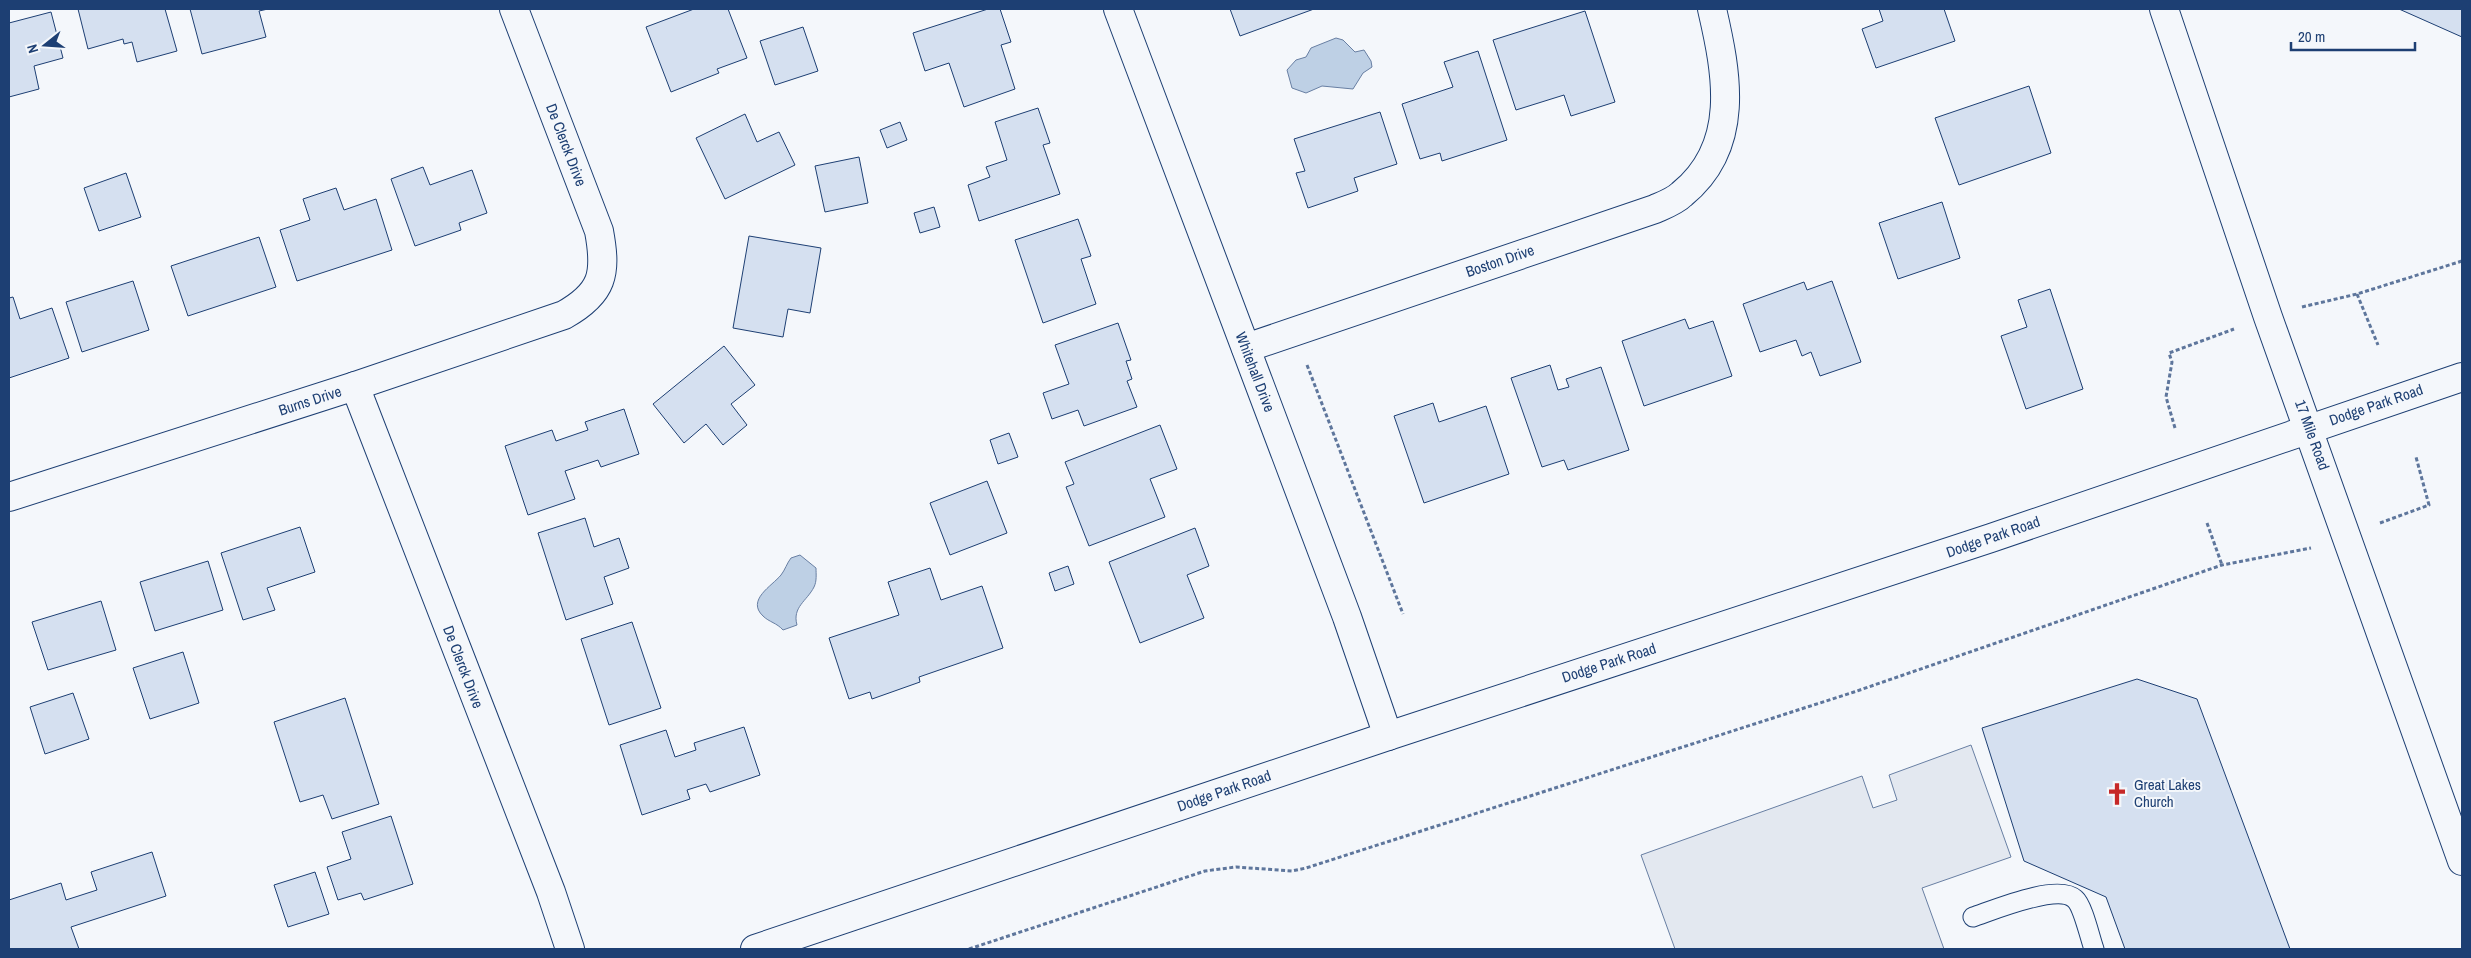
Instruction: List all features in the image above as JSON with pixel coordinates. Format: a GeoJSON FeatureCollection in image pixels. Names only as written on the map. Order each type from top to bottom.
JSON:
{"type":"FeatureCollection","features":[{"type":"Feature","properties":{"kind":"street","name":"De Clerck Drive"},"geometry":{"type":"LineString","coordinates":[[514,9],[599,231],[604,257],[599,284]]}},
{"type":"Feature","properties":{"kind":"street","name":"Whitehall Drive"},"geometry":{"type":"LineString","coordinates":[[1118,9],[1350,624],[1388,736]]}},
{"type":"Feature","properties":{"kind":"street","name":"Boston Drive"},"geometry":{"type":"LineString","coordinates":[[1246,348],[1656,209],[1681,196],[1700,178],[1713,156],[1722,134],[1726,92],[1720,43],[1712,9]]}},
{"type":"Feature","properties":{"kind":"street","name":"17 Mile Road"},"geometry":{"type":"LineString","coordinates":[[2164,9],[2268,318],[2309,428],[2462,861]]}},
{"type":"Feature","properties":{"kind":"street","name":"Burns Drive"},"geometry":{"type":"LineString","coordinates":[[9,496],[355,386],[564,315],[584,304],[599,284]]}},
{"type":"Feature","properties":{"kind":"street","name":"Dodge Park Road"},"geometry":{"type":"LineString","coordinates":[[755,949],[1388,736],[1990,538],[2462,377]]}},
{"type":"Feature","properties":{"kind":"street","name":"De Clerck Drive"},"geometry":{"type":"LineString","coordinates":[[355,386],[551,892],[570,949]]}},
{"type":"Feature","properties":{"kind":"lane"},"geometry":{"type":"LineString","coordinates":[[1972,917],[2054,893],[2066,893],[2077,900],[2094,949]]}},
{"type":"Feature","properties":{"kind":"path"},"geometry":{"type":"LineString","coordinates":[[2302,307],[2357,294],[2462,261]]}},
{"type":"Feature","properties":{"kind":"path"},"geometry":{"type":"LineString","coordinates":[[2357,294],[2378,346]]}},
{"type":"Feature","properties":{"kind":"path"},"geometry":{"type":"LineString","coordinates":[[2175,428],[2166,397],[2172,362],[2169,353],[2235,329]]}},
{"type":"Feature","properties":{"kind":"path"},"geometry":{"type":"LineString","coordinates":[[1305,359],[1403,614]]}},
{"type":"Feature","properties":{"kind":"path"},"geometry":{"type":"LineString","coordinates":[[2380,523],[2429,506],[2416,457]]}},
{"type":"Feature","properties":{"kind":"path"},"geometry":{"type":"LineString","coordinates":[[2207,523],[2222,565]]}},
{"type":"Feature","properties":{"kind":"path"},"geometry":{"type":"LineString","coordinates":[[969,949],[1205,871],[1236,867],[1292,871],[1306,868],[1854,692],[2222,565],[2311,548]]}},
{"type":"Feature","properties":{"kind":"shaded area"},"geometry":{"type":"Polygon","coordinates":[[[1971,745],[2011,857],[1922,888],[1944,949],[1675,949],[1641,855],[1862,776],[1873,808],[1897,800],[1889,775],[1971,745]]]}},
{"type":"Feature","properties":{"kind":"water"},"geometry":{"type":"Polygon","coordinates":[[[1336,38],[1343,40],[1355,52],[1364,50],[1371,61],[1372,67],[1363,73],[1353,89],[1322,86],[1306,93],[1292,88],[1287,70],[1296,60],[1306,57],[1311,48],[1336,38]]]}},
{"type":"Feature","properties":{"kind":"water"},"geometry":{"type":"Polygon","coordinates":[[[800,555],[816,568],[816,582],[798,609],[797,625],[783,630],[763,616],[757,604],[762,594],[781,575],[791,558],[800,555]]]}},
{"type":"Feature","properties":{"kind":"building"},"geometry":{"type":"Polygon","coordinates":[[[78,9],[165,9],[177,51],[137,62],[132,42],[124,44],[123,39],[88,49],[78,9]]]}},
{"type":"Feature","properties":{"kind":"building"},"geometry":{"type":"Polygon","coordinates":[[[190,9],[268,9],[259,11],[266,37],[202,54],[190,9]]]}},
{"type":"Feature","properties":{"kind":"building"},"geometry":{"type":"Polygon","coordinates":[[[694,9],[728,9],[747,58],[717,69],[719,73],[671,92],[646,27],[694,9]]]}},
{"type":"Feature","properties":{"kind":"building"},"geometry":{"type":"Polygon","coordinates":[[[988,9],[1000,9],[1011,42],[1001,45],[1015,89],[964,107],[949,63],[925,71],[913,33],[988,9]]]}},
{"type":"Feature","properties":{"kind":"building"},"geometry":{"type":"Polygon","coordinates":[[[1230,9],[1314,9],[1240,36],[1230,9]]]}},
{"type":"Feature","properties":{"kind":"building"},"geometry":{"type":"Polygon","coordinates":[[[1879,9],[1944,9],[1955,41],[1876,68],[1862,29],[1883,21],[1879,9]]]}},
{"type":"Feature","properties":{"kind":"building"},"geometry":{"type":"Polygon","coordinates":[[[2399,9],[2462,9],[2462,37],[2399,9]]]}},
{"type":"Feature","properties":{"kind":"building"},"geometry":{"type":"Polygon","coordinates":[[[1585,11],[1615,102],[1571,116],[1564,95],[1516,110],[1493,40],[1585,11]]]}},
{"type":"Feature","properties":{"kind":"building"},"geometry":{"type":"Polygon","coordinates":[[[51,12],[63,58],[34,66],[39,89],[9,97],[9,23],[51,12]]]}},
{"type":"Feature","properties":{"kind":"building"},"geometry":{"type":"Polygon","coordinates":[[[803,27],[818,71],[775,85],[760,41],[803,27]]]}},
{"type":"Feature","properties":{"kind":"building"},"geometry":{"type":"Polygon","coordinates":[[[1478,51],[1507,140],[1442,161],[1440,153],[1420,159],[1402,104],[1453,87],[1444,62],[1478,51]]]}},
{"type":"Feature","properties":{"kind":"building"},"geometry":{"type":"Polygon","coordinates":[[[2029,86],[2051,153],[1959,185],[1935,118],[2029,86]]]}},
{"type":"Feature","properties":{"kind":"building"},"geometry":{"type":"Polygon","coordinates":[[[1038,108],[1050,143],[1043,145],[1060,194],[979,221],[968,185],[990,177],[986,167],[1007,160],[995,122],[1038,108]]]}},
{"type":"Feature","properties":{"kind":"building"},"geometry":{"type":"Polygon","coordinates":[[[1380,112],[1397,164],[1354,178],[1358,191],[1308,208],[1296,173],[1305,171],[1294,139],[1380,112]]]}},
{"type":"Feature","properties":{"kind":"building"},"geometry":{"type":"Polygon","coordinates":[[[745,114],[757,142],[779,132],[795,165],[725,199],[696,138],[745,114]]]}},
{"type":"Feature","properties":{"kind":"building"},"geometry":{"type":"Polygon","coordinates":[[[900,122],[907,140],[887,148],[880,130],[900,122]]]}},
{"type":"Feature","properties":{"kind":"building"},"geometry":{"type":"Polygon","coordinates":[[[859,157],[868,203],[825,212],[815,166],[859,157]]]}},
{"type":"Feature","properties":{"kind":"building"},"geometry":{"type":"Polygon","coordinates":[[[423,167],[430,185],[472,170],[487,213],[459,223],[461,230],[415,246],[391,179],[423,167]]]}},
{"type":"Feature","properties":{"kind":"building"},"geometry":{"type":"Polygon","coordinates":[[[126,173],[141,217],[99,231],[84,188],[126,173]]]}},
{"type":"Feature","properties":{"kind":"building"},"geometry":{"type":"Polygon","coordinates":[[[336,188],[344,210],[376,199],[392,250],[297,281],[280,230],[310,220],[303,199],[336,188]]]}},
{"type":"Feature","properties":{"kind":"building"},"geometry":{"type":"Polygon","coordinates":[[[1942,202],[1960,258],[1898,279],[1879,223],[1942,202]]]}},
{"type":"Feature","properties":{"kind":"building"},"geometry":{"type":"Polygon","coordinates":[[[934,207],[940,227],[920,233],[914,213],[934,207]]]}},
{"type":"Feature","properties":{"kind":"building"},"geometry":{"type":"Polygon","coordinates":[[[1078,219],[1091,256],[1081,259],[1096,304],[1043,323],[1015,240],[1078,219]]]}},
{"type":"Feature","properties":{"kind":"building"},"geometry":{"type":"Polygon","coordinates":[[[749,236],[821,248],[810,313],[788,309],[783,337],[733,328],[749,236]]]}},
{"type":"Feature","properties":{"kind":"building"},"geometry":{"type":"Polygon","coordinates":[[[259,237],[276,287],[188,316],[171,266],[259,237]]]}},
{"type":"Feature","properties":{"kind":"building"},"geometry":{"type":"Polygon","coordinates":[[[133,281],[149,330],[82,352],[66,302],[133,281]]]}},
{"type":"Feature","properties":{"kind":"building"},"geometry":{"type":"Polygon","coordinates":[[[1832,281],[1861,362],[1820,376],[1811,352],[1802,356],[1796,340],[1760,352],[1743,304],[1804,282],[1807,290],[1832,281]]]}},
{"type":"Feature","properties":{"kind":"building"},"geometry":{"type":"Polygon","coordinates":[[[2050,289],[2083,389],[2026,409],[2001,336],[2027,327],[2018,300],[2050,289]]]}},
{"type":"Feature","properties":{"kind":"building"},"geometry":{"type":"Polygon","coordinates":[[[13,297],[20,319],[52,308],[69,358],[9,378],[9,298],[13,297]]]}},
{"type":"Feature","properties":{"kind":"building"},"geometry":{"type":"Polygon","coordinates":[[[1685,319],[1689,329],[1713,321],[1732,376],[1644,406],[1622,341],[1685,319]]]}},
{"type":"Feature","properties":{"kind":"building"},"geometry":{"type":"Polygon","coordinates":[[[1118,323],[1131,360],[1126,361],[1132,379],[1127,381],[1137,407],[1084,426],[1078,410],[1052,419],[1043,393],[1069,384],[1055,345],[1118,323]]]}},
{"type":"Feature","properties":{"kind":"building"},"geometry":{"type":"Polygon","coordinates":[[[724,346],[755,385],[731,404],[747,425],[723,445],[706,424],[684,443],[653,404],[724,346]]]}},
{"type":"Feature","properties":{"kind":"building"},"geometry":{"type":"Polygon","coordinates":[[[1550,365],[1558,390],[1569,387],[1566,379],[1601,367],[1629,450],[1568,470],[1564,460],[1542,467],[1511,378],[1550,365]]]}},
{"type":"Feature","properties":{"kind":"building"},"geometry":{"type":"Polygon","coordinates":[[[1433,403],[1439,422],[1486,406],[1509,474],[1424,503],[1394,416],[1433,403]]]}},
{"type":"Feature","properties":{"kind":"building"},"geometry":{"type":"Polygon","coordinates":[[[624,409],[639,454],[601,467],[598,460],[565,471],[575,499],[528,515],[505,446],[552,430],[556,441],[588,430],[585,422],[624,409]]]}},
{"type":"Feature","properties":{"kind":"building"},"geometry":{"type":"Polygon","coordinates":[[[1160,425],[1177,469],[1150,479],[1165,517],[1089,546],[1066,487],[1074,484],[1065,462],[1160,425]]]}},
{"type":"Feature","properties":{"kind":"building"},"geometry":{"type":"Polygon","coordinates":[[[1009,433],[1018,457],[998,464],[990,440],[1009,433]]]}},
{"type":"Feature","properties":{"kind":"building"},"geometry":{"type":"Polygon","coordinates":[[[987,481],[1007,533],[950,555],[930,503],[987,481]]]}},
{"type":"Feature","properties":{"kind":"building"},"geometry":{"type":"Polygon","coordinates":[[[585,518],[594,547],[619,538],[629,568],[604,577],[613,604],[566,620],[538,533],[585,518]]]}},
{"type":"Feature","properties":{"kind":"building"},"geometry":{"type":"Polygon","coordinates":[[[300,527],[315,572],[267,588],[275,610],[243,620],[221,553],[300,527]]]}},
{"type":"Feature","properties":{"kind":"building"},"geometry":{"type":"Polygon","coordinates":[[[1195,528],[1209,566],[1187,575],[1204,618],[1140,643],[1109,562],[1195,528]]]}},
{"type":"Feature","properties":{"kind":"building"},"geometry":{"type":"Polygon","coordinates":[[[208,561],[223,610],[155,631],[140,582],[208,561]]]}},
{"type":"Feature","properties":{"kind":"building"},"geometry":{"type":"Polygon","coordinates":[[[1068,566],[1074,584],[1055,591],[1049,573],[1068,566]]]}},
{"type":"Feature","properties":{"kind":"building"},"geometry":{"type":"Polygon","coordinates":[[[930,568],[941,600],[982,586],[1003,648],[919,677],[920,682],[872,699],[870,692],[849,699],[829,638],[899,615],[888,582],[930,568]]]}},
{"type":"Feature","properties":{"kind":"building"},"geometry":{"type":"Polygon","coordinates":[[[101,601],[116,650],[48,670],[32,622],[101,601]]]}},
{"type":"Feature","properties":{"kind":"building"},"geometry":{"type":"Polygon","coordinates":[[[632,622],[661,708],[609,725],[581,639],[632,622]]]}},
{"type":"Feature","properties":{"kind":"building"},"geometry":{"type":"Polygon","coordinates":[[[183,652],[199,703],[150,719],[133,668],[183,652]]]}},
{"type":"Feature","properties":{"kind":"building","name":"Great Lakes Church"},"geometry":{"type":"Polygon","coordinates":[[[2137,679],[2197,699],[2290,949],[2125,949],[2106,897],[2024,861],[1982,728],[2137,679]]]}},
{"type":"Feature","properties":{"kind":"building"},"geometry":{"type":"Polygon","coordinates":[[[73,693],[89,739],[45,754],[30,707],[73,693]]]}},
{"type":"Feature","properties":{"kind":"building"},"geometry":{"type":"Polygon","coordinates":[[[345,698],[379,804],[332,819],[323,795],[300,802],[274,722],[345,698]]]}},
{"type":"Feature","properties":{"kind":"building"},"geometry":{"type":"Polygon","coordinates":[[[744,727],[760,775],[710,792],[706,784],[687,790],[690,799],[642,815],[620,745],[666,730],[675,757],[696,750],[694,743],[744,727]]]}},
{"type":"Feature","properties":{"kind":"building"},"geometry":{"type":"Polygon","coordinates":[[[391,816],[413,884],[364,900],[361,893],[338,900],[327,867],[351,859],[342,832],[391,816]]]}},
{"type":"Feature","properties":{"kind":"building"},"geometry":{"type":"Polygon","coordinates":[[[152,852],[166,896],[71,927],[79,949],[9,949],[9,900],[61,883],[66,900],[97,890],[91,872],[152,852]]]}},
{"type":"Feature","properties":{"kind":"building"},"geometry":{"type":"Polygon","coordinates":[[[315,872],[329,914],[288,927],[274,885],[315,872]]]}},
{"type":"Feature","properties":{"kind":"place","name":"Great Lakes Church"},"geometry":{"type":"Point","coordinates":[2117,794]}}]}
